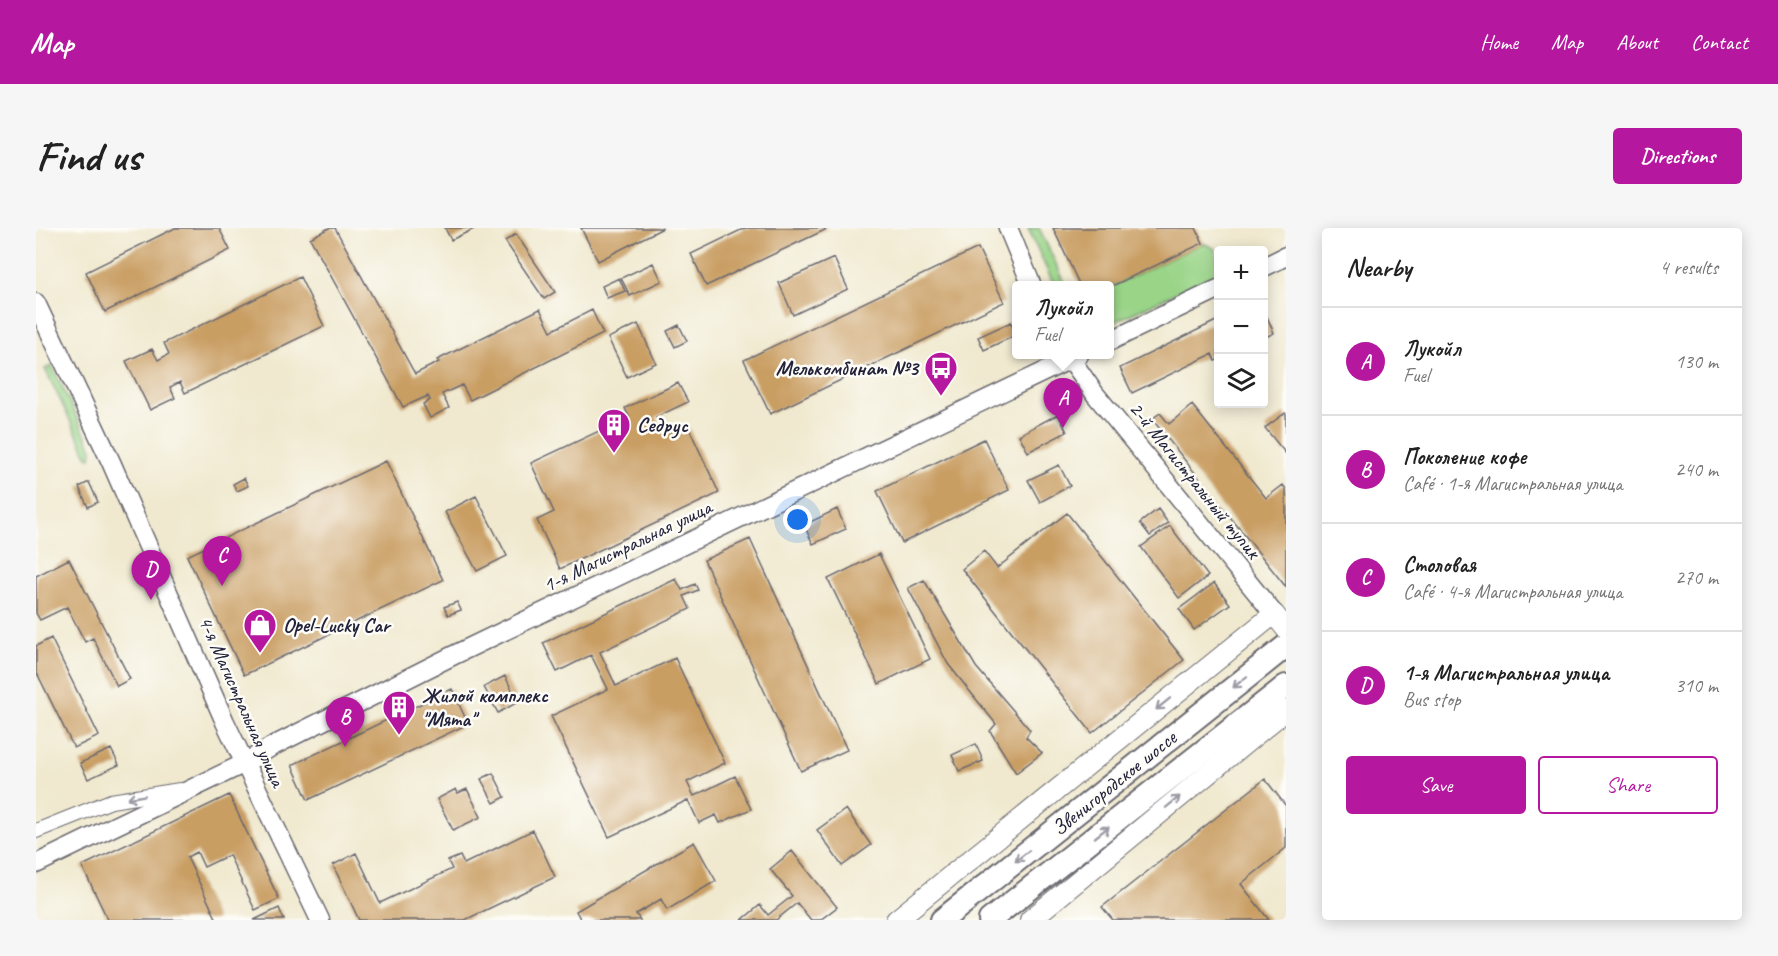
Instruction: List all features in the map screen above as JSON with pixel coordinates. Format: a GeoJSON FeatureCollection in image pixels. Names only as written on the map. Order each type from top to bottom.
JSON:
{"type":"FeatureCollection","features":[{"type":"Feature","properties":{"kind":"main road"},"geometry":{"type":"LineString","coordinates":[[896,920],[1280,622]]}},
{"type":"Feature","properties":{"kind":"main road","name":"Звенигородское шоссе"},"geometry":{"type":"LineString","coordinates":[[942,920],[1286,646]]}},
{"type":"Feature","properties":{"kind":"main road","name":"Звенигородское шоссе"},"geometry":{"type":"LineString","coordinates":[[990,920],[1286,686]]}},
{"type":"Feature","properties":{"kind":"main road"},"geometry":{"type":"LineString","coordinates":[[1030,920],[1286,710]]}},
{"type":"Feature","properties":{"kind":"street"},"geometry":{"type":"LineString","coordinates":[[1008,228],[1030,281]]}},
{"type":"Feature","properties":{"kind":"street"},"geometry":{"type":"LineString","coordinates":[[1268,265],[1286,256]]}},
{"type":"Feature","properties":{"kind":"street"},"geometry":{"type":"LineString","coordinates":[[1114,339],[1214,291]]}},
{"type":"Feature","properties":{"kind":"street","name":"4-я Магистральная улица"},"geometry":{"type":"LineString","coordinates":[[36,303],[111,462],[245,763],[320,920]]}},
{"type":"Feature","properties":{"kind":"street","name":"1-я Магистральная улица"},"geometry":{"type":"LineString","coordinates":[[36,864],[245,763],[271,747],[454,655],[1066,359]]}},
{"type":"Feature","properties":{"kind":"street","name":"2-й Магистральный тупик"},"geometry":{"type":"LineString","coordinates":[[1074,359],[1095,394],[1280,622]]}},
{"type":"Feature","properties":{"kind":"street"},"geometry":{"type":"LineString","coordinates":[[36,831],[111,801],[194,787]]}},
{"type":"Feature","properties":{"kind":"green space"},"geometry":{"type":"Polygon","coordinates":[[[1028,228],[1039,228],[1064,281],[1052,281],[1028,228]]]}},
{"type":"Feature","properties":{"kind":"green space"},"geometry":{"type":"Polygon","coordinates":[[[1203,243],[1214,248],[1214,275],[1114,322],[1114,285],[1203,243]]]}},
{"type":"Feature","properties":{"kind":"green space"},"geometry":{"type":"Polygon","coordinates":[[[52,366],[92,449],[91,458],[88,457],[45,369],[52,366]]]}},
{"type":"Feature","properties":{"kind":"building"},"geometry":{"type":"Polygon","coordinates":[[[175,228],[219,228],[230,250],[105,312],[86,272],[175,228]]]}},
{"type":"Feature","properties":{"kind":"building"},"geometry":{"type":"Polygon","coordinates":[[[329,228],[335,228],[415,374],[439,362],[437,360],[540,309],[551,331],[592,310],[603,334],[470,400],[462,385],[442,394],[449,408],[430,418],[423,404],[430,400],[428,396],[403,407],[310,238],[329,228]]]}},
{"type":"Feature","properties":{"kind":"building"},"geometry":{"type":"Polygon","coordinates":[[[445,228],[476,228],[451,240],[445,228]]]}},
{"type":"Feature","properties":{"kind":"building"},"geometry":{"type":"Polygon","coordinates":[[[581,228],[663,228],[598,261],[581,228]]]}},
{"type":"Feature","properties":{"kind":"building"},"geometry":{"type":"Polygon","coordinates":[[[745,228],[829,228],[706,286],[691,254],[745,228]]]}},
{"type":"Feature","properties":{"kind":"building"},"geometry":{"type":"Polygon","coordinates":[[[1053,228],[1196,228],[1203,243],[1114,285],[1114,281],[1078,281],[1053,228]]]}},
{"type":"Feature","properties":{"kind":"building"},"geometry":{"type":"Polygon","coordinates":[[[516,234],[555,292],[544,299],[505,241],[516,234]]]}},
{"type":"Feature","properties":{"kind":"building"},"geometry":{"type":"Polygon","coordinates":[[[978,248],[1004,302],[770,414],[744,360],[978,248]]]}},
{"type":"Feature","properties":{"kind":"building"},"geometry":{"type":"Polygon","coordinates":[[[834,258],[848,289],[793,315],[779,283],[834,258]]]}},
{"type":"Feature","properties":{"kind":"building"},"geometry":{"type":"Polygon","coordinates":[[[653,263],[662,281],[630,296],[621,278],[653,263]]]}},
{"type":"Feature","properties":{"kind":"building"},"geometry":{"type":"Polygon","coordinates":[[[300,277],[324,326],[185,393],[180,382],[170,387],[175,398],[150,410],[126,361],[152,349],[158,360],[169,354],[164,343],[300,277]]]}},
{"type":"Feature","properties":{"kind":"building"},"geometry":{"type":"Polygon","coordinates":[[[619,278],[625,291],[607,298],[602,286],[619,278]]]}},
{"type":"Feature","properties":{"kind":"building"},"geometry":{"type":"Polygon","coordinates":[[[1268,319],[1274,333],[1268,336],[1268,319]]]}},
{"type":"Feature","properties":{"kind":"building"},"geometry":{"type":"Polygon","coordinates":[[[1011,322],[1012,337],[984,350],[978,337],[1011,322]]]}},
{"type":"Feature","properties":{"kind":"building"},"geometry":{"type":"Polygon","coordinates":[[[1214,322],[1214,359],[1212,354],[1132,393],[1120,368],[1214,322]]]}},
{"type":"Feature","properties":{"kind":"building"},"geometry":{"type":"Polygon","coordinates":[[[638,324],[656,363],[627,377],[608,338],[638,324]]]}},
{"type":"Feature","properties":{"kind":"building"},"geometry":{"type":"Polygon","coordinates":[[[679,325],[687,341],[675,347],[667,331],[679,325]]]}},
{"type":"Feature","properties":{"kind":"building"},"geometry":{"type":"Polygon","coordinates":[[[678,383],[688,402],[656,417],[664,434],[687,424],[719,493],[560,569],[537,520],[554,512],[531,463],[629,417],[625,408],[678,383]]]}},
{"type":"Feature","properties":{"kind":"building"},"geometry":{"type":"Polygon","coordinates":[[[1192,405],[1266,498],[1283,485],[1286,489],[1286,587],[1152,419],[1160,413],[1169,424],[1192,405]]]}},
{"type":"Feature","properties":{"kind":"building"},"geometry":{"type":"Polygon","coordinates":[[[1058,414],[1067,432],[1028,452],[1019,435],[1058,414]]]}},
{"type":"Feature","properties":{"kind":"building"},"geometry":{"type":"Polygon","coordinates":[[[1286,414],[1286,454],[1265,428],[1286,414]]]}},
{"type":"Feature","properties":{"kind":"building"},"geometry":{"type":"Polygon","coordinates":[[[984,439],[1009,490],[902,543],[877,491],[984,439]]]}},
{"type":"Feature","properties":{"kind":"building"},"geometry":{"type":"Polygon","coordinates":[[[386,461],[443,580],[244,675],[187,556],[386,461]]]}},
{"type":"Feature","properties":{"kind":"building"},"geometry":{"type":"Polygon","coordinates":[[[1059,465],[1070,486],[1040,502],[1028,480],[1059,465]]]}},
{"type":"Feature","properties":{"kind":"building"},"geometry":{"type":"Polygon","coordinates":[[[244,478],[248,486],[237,491],[233,484],[244,478]]]}},
{"type":"Feature","properties":{"kind":"building"},"geometry":{"type":"Polygon","coordinates":[[[89,482],[98,502],[88,507],[79,487],[89,482]]]}},
{"type":"Feature","properties":{"kind":"building"},"geometry":{"type":"Polygon","coordinates":[[[476,496],[507,556],[477,571],[445,512],[476,496]]]}},
{"type":"Feature","properties":{"kind":"building"},"geometry":{"type":"Polygon","coordinates":[[[837,509],[846,529],[813,544],[804,525],[837,509]]]}},
{"type":"Feature","properties":{"kind":"building"},"geometry":{"type":"Polygon","coordinates":[[[1158,509],[1168,523],[1150,536],[1140,523],[1158,509]]]}},
{"type":"Feature","properties":{"kind":"building"},"geometry":{"type":"Polygon","coordinates":[[[1067,513],[1184,660],[1092,733],[962,569],[984,551],[997,568],[1067,513]]]}},
{"type":"Feature","properties":{"kind":"building"},"geometry":{"type":"Polygon","coordinates":[[[1170,526],[1208,576],[1179,598],[1141,547],[1170,526]]]}},
{"type":"Feature","properties":{"kind":"building"},"geometry":{"type":"Polygon","coordinates":[[[750,539],[847,750],[801,771],[704,560],[750,539]]]}},
{"type":"Feature","properties":{"kind":"building"},"geometry":{"type":"Polygon","coordinates":[[[879,554],[930,659],[879,684],[828,579],[879,554]]]}},
{"type":"Feature","properties":{"kind":"building"},"geometry":{"type":"Polygon","coordinates":[[[69,559],[130,679],[117,686],[93,638],[85,642],[67,607],[40,620],[36,613],[36,576],[69,559]]]}},
{"type":"Feature","properties":{"kind":"building"},"geometry":{"type":"Polygon","coordinates":[[[676,579],[682,590],[695,584],[698,590],[684,596],[690,609],[600,652],[616,686],[675,658],[725,763],[687,782],[694,796],[735,776],[751,809],[720,823],[716,815],[699,823],[688,800],[609,837],[551,716],[608,689],[591,655],[557,672],[543,643],[676,579]]]}},
{"type":"Feature","properties":{"kind":"building"},"geometry":{"type":"Polygon","coordinates":[[[924,580],[976,667],[1030,730],[1026,737],[1042,753],[1016,773],[990,731],[996,724],[948,664],[908,588],[924,580]]]}},
{"type":"Feature","properties":{"kind":"building"},"geometry":{"type":"Polygon","coordinates":[[[1214,583],[1230,604],[1194,630],[1179,609],[1214,583]]]}},
{"type":"Feature","properties":{"kind":"building"},"geometry":{"type":"Polygon","coordinates":[[[457,602],[461,610],[448,615],[444,607],[457,602]]]}},
{"type":"Feature","properties":{"kind":"building"},"geometry":{"type":"Polygon","coordinates":[[[51,638],[99,736],[74,748],[36,671],[36,646],[51,638]]]}},
{"type":"Feature","properties":{"kind":"building"},"geometry":{"type":"Polygon","coordinates":[[[505,676],[518,702],[498,713],[484,687],[505,676]]]}},
{"type":"Feature","properties":{"kind":"building","name":"Жилой комплекс \"Мята\""},"geometry":{"type":"Polygon","coordinates":[[[452,689],[468,724],[308,800],[292,765],[452,689]]]}},
{"type":"Feature","properties":{"kind":"building"},"geometry":{"type":"Polygon","coordinates":[[[976,744],[983,761],[959,771],[952,755],[976,744]]]}},
{"type":"Feature","properties":{"kind":"building"},"geometry":{"type":"Polygon","coordinates":[[[111,749],[119,765],[88,779],[80,763],[111,749]]]}},
{"type":"Feature","properties":{"kind":"building"},"geometry":{"type":"Polygon","coordinates":[[[493,773],[505,797],[494,803],[481,779],[493,773]]]}},
{"type":"Feature","properties":{"kind":"building"},"geometry":{"type":"Polygon","coordinates":[[[1265,779],[1286,806],[1286,848],[1241,884],[1269,920],[1113,920],[1102,907],[1265,779]]]}},
{"type":"Feature","properties":{"kind":"building"},"geometry":{"type":"Polygon","coordinates":[[[456,789],[458,793],[467,789],[481,817],[453,830],[437,799],[456,789]]]}},
{"type":"Feature","properties":{"kind":"building"},"geometry":{"type":"Polygon","coordinates":[[[229,795],[279,899],[255,910],[229,855],[204,867],[197,852],[187,857],[217,920],[108,920],[82,866],[229,795]]]}},
{"type":"Feature","properties":{"kind":"building"},"geometry":{"type":"Polygon","coordinates":[[[846,809],[871,845],[842,866],[817,830],[846,809]]]}},
{"type":"Feature","properties":{"kind":"building"},"geometry":{"type":"Polygon","coordinates":[[[533,830],[555,877],[465,920],[359,920],[333,865],[356,853],[380,903],[452,869],[448,861],[460,856],[464,864],[533,830]]]}},
{"type":"Feature","properties":{"kind":"building"},"geometry":{"type":"Polygon","coordinates":[[[694,842],[716,881],[667,910],[661,899],[636,914],[640,920],[581,920],[576,911],[694,842]]]}},
{"type":"Feature","properties":{"kind":"building"},"geometry":{"type":"Polygon","coordinates":[[[792,851],[837,907],[820,920],[811,920],[797,903],[776,920],[742,920],[760,905],[768,915],[792,896],[770,869],[792,851]]]}},
{"type":"Feature","properties":{"kind":"building"},"geometry":{"type":"Polygon","coordinates":[[[279,908],[284,920],[254,920],[279,908]]]}},
{"type":"Feature","properties":{"kind":"place","name":"Мелькомбинат №3"},"geometry":{"type":"Point","coordinates":[941,397]}},
{"type":"Feature","properties":{"kind":"place","name":"Лукойл"},"geometry":{"type":"Point","coordinates":[1063,428]}},
{"type":"Feature","properties":{"kind":"place","name":"Седрус"},"geometry":{"type":"Point","coordinates":[614,454]}},
{"type":"Feature","properties":{"kind":"place","name":"Столовая"},"geometry":{"type":"Point","coordinates":[222,586]}},
{"type":"Feature","properties":{"kind":"place","name":"1-я Магистральная улица"},"geometry":{"type":"Point","coordinates":[151,600]}},
{"type":"Feature","properties":{"kind":"place","name":"Opel-Lucky Car"},"geometry":{"type":"Point","coordinates":[260,654]}},
{"type":"Feature","properties":{"kind":"place","name":"Жилой комплекс \"Мята\""},"geometry":{"type":"Point","coordinates":[399,736]}},
{"type":"Feature","properties":{"kind":"place","name":"Поколение кофе"},"geometry":{"type":"Point","coordinates":[345,747]}}]}
